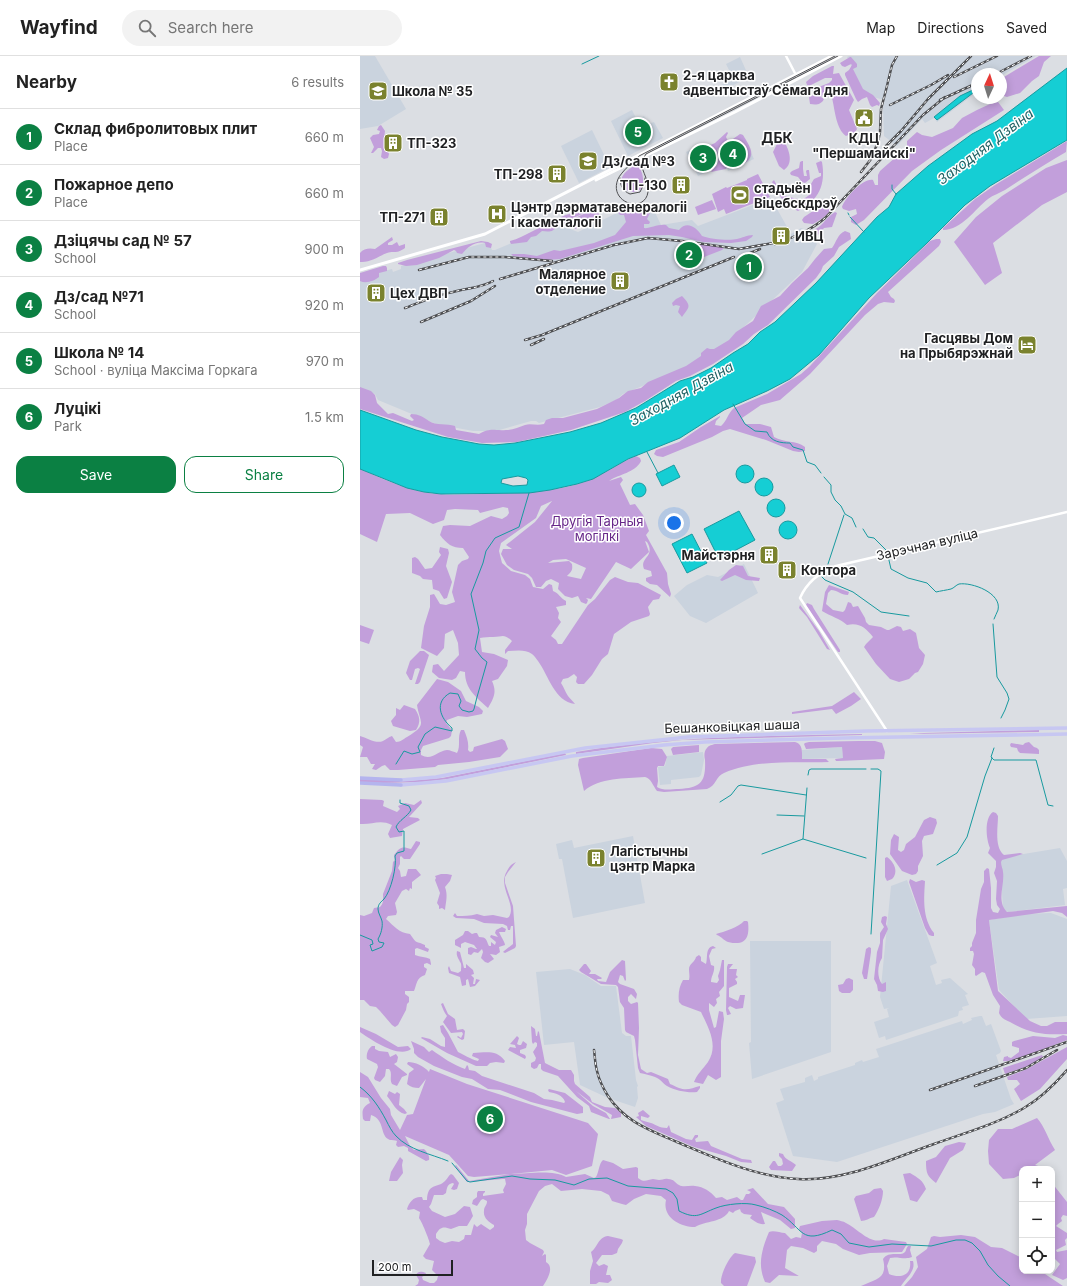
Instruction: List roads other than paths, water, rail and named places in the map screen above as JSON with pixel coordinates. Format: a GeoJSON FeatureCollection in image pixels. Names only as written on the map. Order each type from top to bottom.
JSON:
{"type":"FeatureCollection","features":[{"type":"Feature","properties":{"kind":"highway"},"geometry":{"type":"LineString","coordinates":[[360,778],[401,780]]}},
{"type":"Feature","properties":{"kind":"highway"},"geometry":{"type":"LineString","coordinates":[[360,783],[401,785]]}},
{"type":"Feature","properties":{"kind":"main road"},"geometry":{"type":"LineString","coordinates":[[523,216],[832,56]]}},
{"type":"Feature","properties":{"kind":"main road"},"geometry":{"type":"LineString","coordinates":[[360,270],[485,234],[735,112],[841,56]]}},
{"type":"Feature","properties":{"kind":"main road","name":"Бешанковіцкая шаша"},"geometry":{"type":"LineString","coordinates":[[401,780],[436,777],[585,748],[688,736],[1067,728]]}},
{"type":"Feature","properties":{"kind":"main road","name":"Бешанковіцкая шаша"},"geometry":{"type":"LineString","coordinates":[[401,785],[446,781],[572,756],[684,744],[866,737],[1067,734]]}},
{"type":"Feature","properties":{"kind":"street"},"geometry":{"type":"LineString","coordinates":[[786,56],[798,79]]}},
{"type":"Feature","properties":{"kind":"street","name":"Зарэчная вуліца"},"geometry":{"type":"LineString","coordinates":[[887,731],[800,598],[803,590],[820,573],[836,566],[1067,512]]}},
{"type":"Feature","properties":{"kind":"water","name":"Заходняя Дзвіна"},"geometry":{"type":"Polygon","coordinates":[[[1067,68],[1067,140],[990,186],[965,205],[869,298],[819,355],[790,379],[724,410],[680,438],[628,459],[593,479],[550,490],[529,493],[441,494],[407,488],[360,469],[360,410],[416,430],[442,437],[479,444],[494,445],[515,443],[570,432],[601,423],[636,408],[680,381],[693,377],[711,368],[748,344],[760,332],[775,322],[816,283],[877,217],[889,207],[896,194],[928,166],[972,134],[997,121],[1067,68]],[[518,476],[502,479],[501,483],[513,486],[527,485],[528,480],[518,476]]]}},
{"type":"Feature","properties":{"kind":"water"},"geometry":{"type":"Polygon","coordinates":[[[971,91],[971,94],[937,120],[934,117],[960,96],[971,91]]]}},
{"type":"Feature","properties":{"kind":"water"},"geometry":{"type":"Polygon","coordinates":[[[674,465],[680,477],[662,486],[656,474],[674,465]]]}},
{"type":"Feature","properties":{"kind":"water"},"geometry":{"type":"Polygon","coordinates":[[[741,465],[749,465],[754,470],[752,481],[749,483],[741,483],[736,478],[736,470],[741,465]]]}},
{"type":"Feature","properties":{"kind":"water"},"geometry":{"type":"Polygon","coordinates":[[[760,478],[768,478],[773,483],[771,494],[768,496],[760,496],[755,491],[755,483],[760,478]]]}},
{"type":"Feature","properties":{"kind":"water"},"geometry":{"type":"Polygon","coordinates":[[[636,483],[642,483],[646,487],[646,493],[642,497],[636,497],[632,493],[632,487],[636,483]]]}},
{"type":"Feature","properties":{"kind":"water"},"geometry":{"type":"Polygon","coordinates":[[[772,499],[780,499],[785,504],[783,515],[780,517],[772,517],[767,512],[767,504],[772,499]]]}},
{"type":"Feature","properties":{"kind":"water"},"geometry":{"type":"Polygon","coordinates":[[[739,511],[755,540],[719,559],[704,529],[739,511]]]}},
{"type":"Feature","properties":{"kind":"water"},"geometry":{"type":"Polygon","coordinates":[[[784,521],[792,521],[797,526],[795,537],[792,539],[784,539],[779,534],[779,526],[784,521]]]}},
{"type":"Feature","properties":{"kind":"water"},"geometry":{"type":"Polygon","coordinates":[[[692,534],[707,563],[687,573],[672,544],[692,534]]]}},
{"type":"Feature","properties":{"kind":"waterway"},"geometry":{"type":"LineString","coordinates":[[582,64],[599,56]]}},
{"type":"Feature","properties":{"kind":"waterway"},"geometry":{"type":"LineString","coordinates":[[892,185],[892,189],[896,194]]}},
{"type":"Feature","properties":{"kind":"waterway"},"geometry":{"type":"LineString","coordinates":[[850,217],[864,232]]}},
{"type":"Feature","properties":{"kind":"waterway"},"geometry":{"type":"LineString","coordinates":[[733,404],[745,424],[755,431],[767,432],[774,440],[783,443],[790,443],[793,447],[803,450],[807,462],[815,465],[821,473]]}},
{"type":"Feature","properties":{"kind":"waterway"},"geometry":{"type":"LineString","coordinates":[[647,452],[658,473]]}},
{"type":"Feature","properties":{"kind":"waterway"},"geometry":{"type":"LineString","coordinates":[[824,477],[831,485],[831,492],[835,500],[841,506],[845,514],[852,518],[856,527]]}},
{"type":"Feature","properties":{"kind":"waterway"},"geometry":{"type":"LineString","coordinates":[[396,764],[404,751],[412,754],[420,752],[418,747],[425,734],[435,727],[452,731],[452,728],[444,720],[440,710],[442,701],[450,693],[458,694],[461,701],[459,706],[462,710],[469,712],[473,711],[474,709],[487,662],[475,649],[479,630],[471,594],[486,551],[495,538],[519,527],[529,493]]}},
{"type":"Feature","properties":{"kind":"waterway"},"geometry":{"type":"LineString","coordinates":[[828,564],[844,515]]}},
{"type":"Feature","properties":{"kind":"waterway"},"geometry":{"type":"LineString","coordinates":[[863,529],[868,537],[874,538],[887,551]]}},
{"type":"Feature","properties":{"kind":"waterway"},"geometry":{"type":"LineString","coordinates":[[888,556],[891,569],[908,578],[927,583],[936,592],[951,589],[959,584],[971,585],[985,590],[995,598],[998,604],[998,610],[994,619]]}},
{"type":"Feature","properties":{"kind":"waterway"},"geometry":{"type":"LineString","coordinates":[[822,577],[825,580],[853,592],[881,612],[909,616]]}},
{"type":"Feature","properties":{"kind":"waterway"},"geometry":{"type":"LineString","coordinates":[[993,624],[997,677],[1009,699],[1001,718]]}},
{"type":"Feature","properties":{"kind":"waterway"},"geometry":{"type":"LineString","coordinates":[[994,748],[991,757],[994,760],[1036,760],[1048,805],[1053,806]]}},
{"type":"Feature","properties":{"kind":"waterway"},"geometry":{"type":"LineString","coordinates":[[937,865],[957,853],[967,837],[985,776],[992,758]]}},
{"type":"Feature","properties":{"kind":"waterway"},"geometry":{"type":"LineString","coordinates":[[808,775],[809,770],[811,769],[866,769]]}},
{"type":"Feature","properties":{"kind":"waterway"},"geometry":{"type":"LineString","coordinates":[[871,769],[878,769],[881,771],[871,934]]}},
{"type":"Feature","properties":{"kind":"waterway"},"geometry":{"type":"LineString","coordinates":[[720,802],[731,795],[738,786],[741,785],[806,795]]}},
{"type":"Feature","properties":{"kind":"waterway"},"geometry":{"type":"LineString","coordinates":[[762,854],[803,839],[807,788]]}},
{"type":"Feature","properties":{"kind":"waterway"},"geometry":{"type":"LineString","coordinates":[[360,935],[372,940],[373,944],[370,945],[372,951],[382,947],[384,943],[379,942],[378,939],[382,930],[382,920],[378,912],[378,907],[387,895],[391,885],[395,866],[395,856],[397,853],[404,851],[404,831],[399,832],[396,827],[411,810],[409,806],[400,803],[400,800]]}},
{"type":"Feature","properties":{"kind":"waterway"},"geometry":{"type":"LineString","coordinates":[[777,815],[804,816]]}},
{"type":"Feature","properties":{"kind":"waterway"},"geometry":{"type":"LineString","coordinates":[[803,839],[866,858]]}},
{"type":"Feature","properties":{"kind":"waterway"},"geometry":{"type":"LineString","coordinates":[[360,1087],[375,1102],[392,1131],[401,1141],[420,1151],[448,1161]]}},
{"type":"Feature","properties":{"kind":"waterway"},"geometry":{"type":"LineString","coordinates":[[452,1163],[467,1181],[470,1182],[512,1176],[530,1179],[555,1180],[574,1185],[589,1179],[607,1178],[628,1186],[666,1189],[673,1193],[677,1199],[679,1211],[694,1216],[725,1205],[752,1204],[782,1215],[808,1236],[814,1236],[832,1230],[841,1234],[849,1243],[869,1247],[892,1244],[931,1246],[956,1240],[965,1240],[972,1243],[980,1251],[988,1265],[1010,1286]]}},
{"type":"Feature","properties":{"kind":"tram line"},"geometry":{"type":"LineString","coordinates":[[835,56],[639,156],[618,179],[616,187],[618,194],[628,203],[641,203],[645,199],[648,192],[648,184],[641,162],[646,154],[838,56]]}},
{"type":"Feature","properties":{"kind":"tram line"},"geometry":{"type":"LineString","coordinates":[[620,178],[622,188],[630,194],[640,192],[645,178]]}},
{"type":"Feature","properties":{"kind":"railway"},"geometry":{"type":"LineString","coordinates":[[861,172],[871,159],[878,142],[881,109],[892,65],[897,56]]}},
{"type":"Feature","properties":{"kind":"railway"},"geometry":{"type":"LineString","coordinates":[[884,148],[901,131],[928,99],[971,56]]}},
{"type":"Feature","properties":{"kind":"railway"},"geometry":{"type":"LineString","coordinates":[[954,77],[997,56]]}},
{"type":"Feature","properties":{"kind":"railway"},"geometry":{"type":"LineString","coordinates":[[1007,68],[1031,56]]}},
{"type":"Feature","properties":{"kind":"railway"},"geometry":{"type":"LineString","coordinates":[[890,105],[948,75]]}},
{"type":"Feature","properties":{"kind":"railway"},"geometry":{"type":"LineString","coordinates":[[940,100],[971,86]]}},
{"type":"Feature","properties":{"kind":"railway"},"geometry":{"type":"LineString","coordinates":[[775,244],[808,230],[825,218],[923,115],[945,97]]}},
{"type":"Feature","properties":{"kind":"railway"},"geometry":{"type":"LineString","coordinates":[[500,279],[614,245],[648,238],[739,249],[779,242]]}},
{"type":"Feature","properties":{"kind":"railway"},"geometry":{"type":"LineString","coordinates":[[743,256],[760,249]]}},
{"type":"Feature","properties":{"kind":"railway"},"geometry":{"type":"LineString","coordinates":[[419,270],[469,257],[505,257],[552,261]]}},
{"type":"Feature","properties":{"kind":"railway"},"geometry":{"type":"LineString","coordinates":[[525,340],[542,335],[734,257]]}},
{"type":"Feature","properties":{"kind":"railway"},"geometry":{"type":"LineString","coordinates":[[405,308],[441,295],[479,287],[493,281]]}},
{"type":"Feature","properties":{"kind":"railway"},"geometry":{"type":"LineString","coordinates":[[421,322],[471,301],[495,286]]}},
{"type":"Feature","properties":{"kind":"railway"},"geometry":{"type":"LineString","coordinates":[[531,345],[544,339]]}},
{"type":"Feature","properties":{"kind":"railway"},"geometry":{"type":"LineString","coordinates":[[930,1090],[1067,1042]]}},
{"type":"Feature","properties":{"kind":"railway"},"geometry":{"type":"LineString","coordinates":[[594,1050],[596,1066],[601,1084],[615,1105],[630,1119],[677,1142],[736,1166],[767,1175],[798,1179],[833,1177],[850,1173],[992,1124],[1014,1114],[1042,1096],[1067,1070]]}},
{"type":"Feature","properties":{"kind":"railway"},"geometry":{"type":"LineString","coordinates":[[975,1086],[1026,1068],[1057,1050]]}},
{"type":"Feature","properties":{"kind":"place","name":"2-я царква адвентыстаў Сёмага дня"},"geometry":{"type":"Point","coordinates":[669,82]}},
{"type":"Feature","properties":{"kind":"place","name":"Школа № 35"},"geometry":{"type":"Point","coordinates":[378,91]}},
{"type":"Feature","properties":{"kind":"place","name":"КДЦ \"Першамайскі\""},"geometry":{"type":"Point","coordinates":[864,118]}},
{"type":"Feature","properties":{"kind":"place","name":"Школа № 14"},"geometry":{"type":"Point","coordinates":[638,132]}},
{"type":"Feature","properties":{"kind":"place","name":"ТП-323"},"geometry":{"type":"Point","coordinates":[393,143]}},
{"type":"Feature","properties":{"kind":"place","name":"Дз/сад №71"},"geometry":{"type":"Point","coordinates":[733,154]}},
{"type":"Feature","properties":{"kind":"place","name":"Дзіцячы сад № 57"},"geometry":{"type":"Point","coordinates":[703,158]}},
{"type":"Feature","properties":{"kind":"place","name":"Дз/сад №3"},"geometry":{"type":"Point","coordinates":[588,161]}},
{"type":"Feature","properties":{"kind":"place","name":"ТП-298"},"geometry":{"type":"Point","coordinates":[557,174]}},
{"type":"Feature","properties":{"kind":"place","name":"ТП-130"},"geometry":{"type":"Point","coordinates":[681,185]}},
{"type":"Feature","properties":{"kind":"place","name":"стадыён Віцебскдрэў"},"geometry":{"type":"Point","coordinates":[740,195]}},
{"type":"Feature","properties":{"kind":"place","name":"Цэнтр дэрматавенералогіі і касметалогіі"},"geometry":{"type":"Point","coordinates":[497,214]}},
{"type":"Feature","properties":{"kind":"place","name":"ТП-271"},"geometry":{"type":"Point","coordinates":[439,217]}},
{"type":"Feature","properties":{"kind":"place","name":"ИВЦ"},"geometry":{"type":"Point","coordinates":[781,236]}},
{"type":"Feature","properties":{"kind":"place","name":"Пожарное депо"},"geometry":{"type":"Point","coordinates":[689,255]}},
{"type":"Feature","properties":{"kind":"place","name":"Склад фибролитовых плит"},"geometry":{"type":"Point","coordinates":[749,267]}},
{"type":"Feature","properties":{"kind":"place","name":"Малярное отделение"},"geometry":{"type":"Point","coordinates":[620,281]}},
{"type":"Feature","properties":{"kind":"place","name":"Цех ДВП"},"geometry":{"type":"Point","coordinates":[376,293]}},
{"type":"Feature","properties":{"kind":"place","name":"Гасцявы Дом на Прыбярэжнай"},"geometry":{"type":"Point","coordinates":[1027,345]}},
{"type":"Feature","properties":{"kind":"place","name":"Майстэрня"},"geometry":{"type":"Point","coordinates":[769,555]}},
{"type":"Feature","properties":{"kind":"place","name":"Контора"},"geometry":{"type":"Point","coordinates":[787,570]}},
{"type":"Feature","properties":{"kind":"place","name":"Лагістычны цэнтр Марка"},"geometry":{"type":"Point","coordinates":[596,858]}},
{"type":"Feature","properties":{"kind":"place","name":"Луцікі"},"geometry":{"type":"Point","coordinates":[490,1119]}},
{"type":"Feature","properties":{"kind":"district","name":"ДБК"},"geometry":{"type":"Point","coordinates":[777,137]}},
{"type":"Feature","properties":{"kind":"park label","name":"Другія Тарныя могілкі"},"geometry":{"type":"Point","coordinates":[597,528]}}]}
